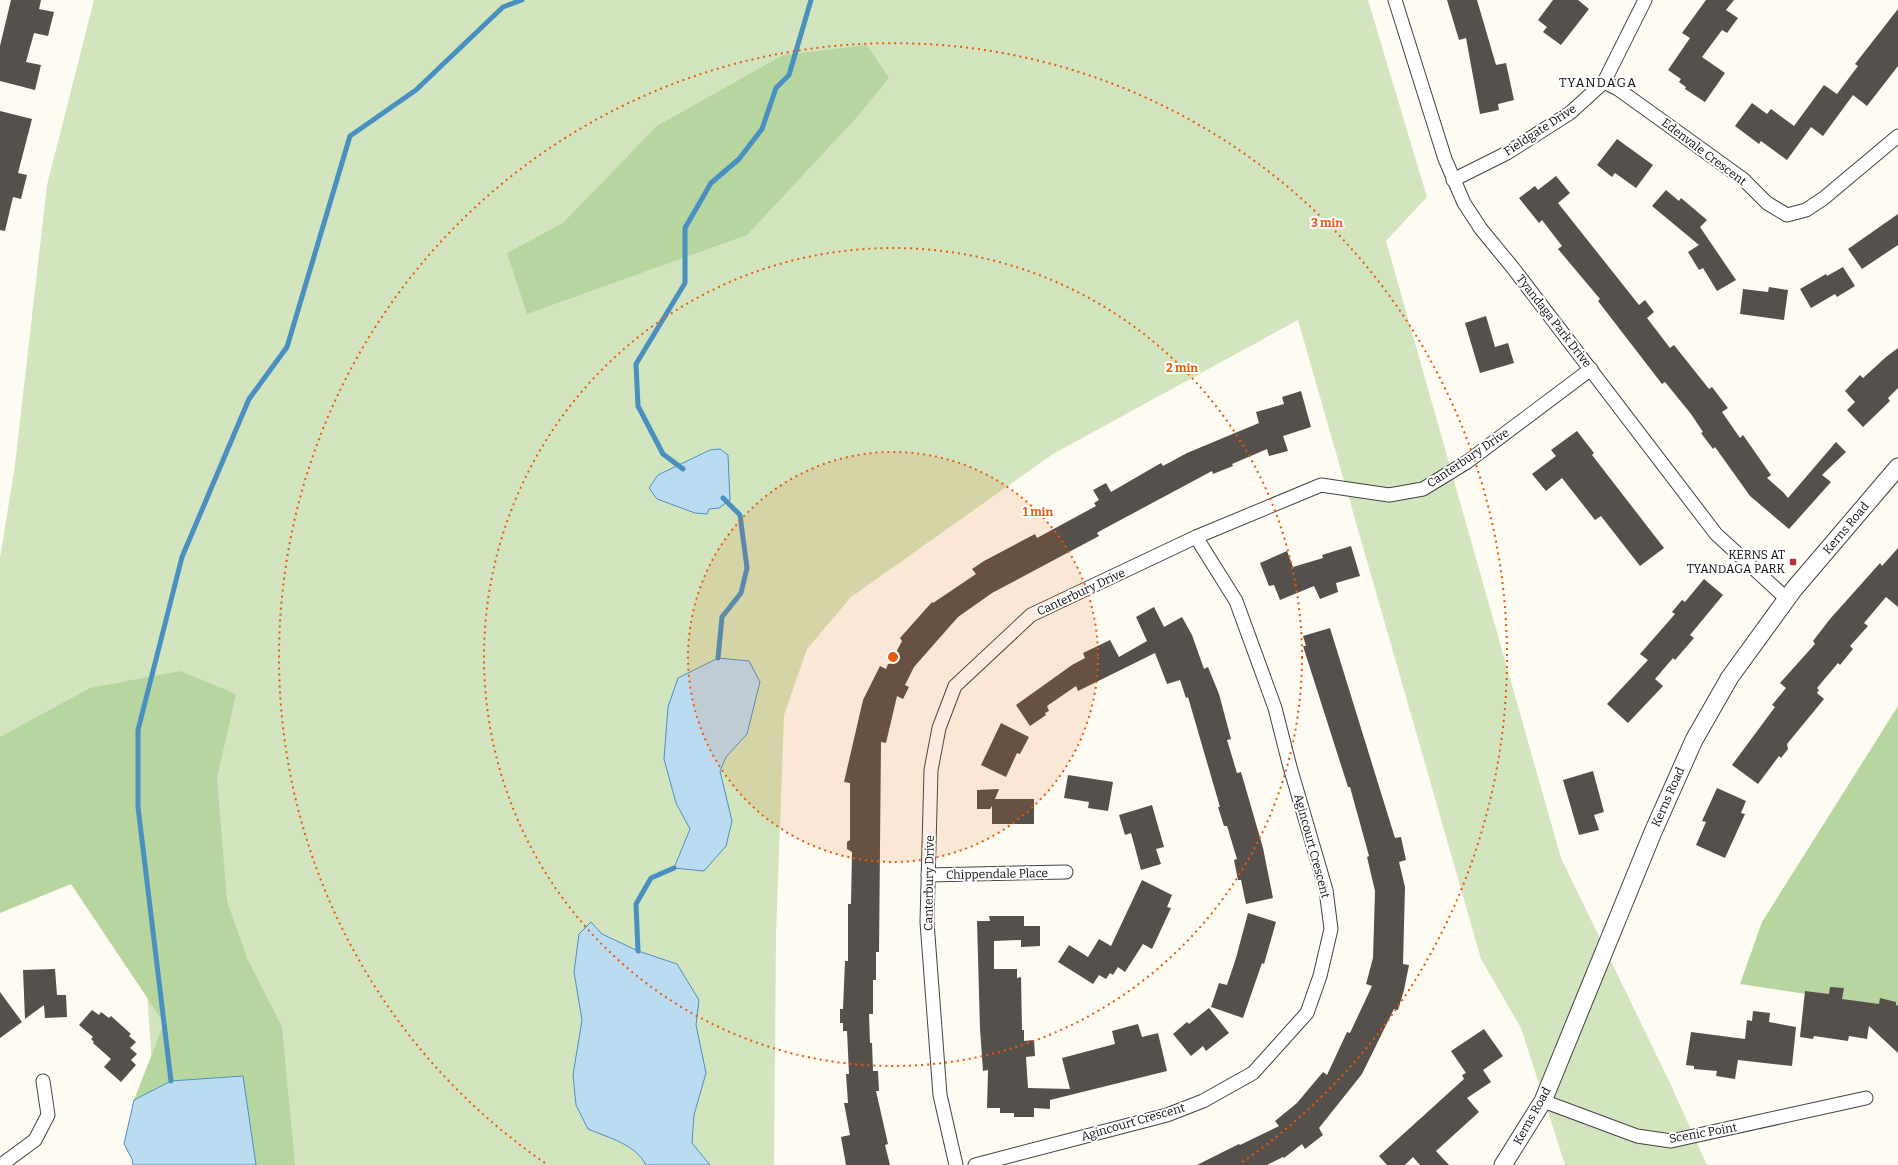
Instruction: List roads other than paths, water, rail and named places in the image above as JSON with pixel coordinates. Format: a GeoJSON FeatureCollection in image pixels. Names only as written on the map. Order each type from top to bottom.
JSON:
{"type":"FeatureCollection","features":[{"type":"Feature","properties":{"kind":"street","name":"Tyandaga Park Drive"},"geometry":{"type":"LineString","coordinates":[[1395,0],[1444,159],[1464,203],[1481,229],[1591,369],[1716,534],[1787,599]]}},
{"type":"Feature","properties":{"kind":"street","name":"Fieldgate Drive"},"geometry":{"type":"LineString","coordinates":[[1453,180],[1507,153],[1570,113],[1604,82],[1645,0]]}},
{"type":"Feature","properties":{"kind":"street","name":"Edenvale Crescent"},"geometry":{"type":"LineString","coordinates":[[1604,82],[1618,90],[1743,179],[1767,203],[1787,215],[1806,210],[1824,198],[1898,136]]}},
{"type":"Feature","properties":{"kind":"street","name":"Canterbury Drive"},"geometry":{"type":"LineString","coordinates":[[956,1165],[940,1095],[927,922],[931,770],[939,728],[955,686],[1031,615],[1196,537],[1321,485],[1389,495],[1423,488],[1467,462],[1591,369]]}},
{"type":"Feature","properties":{"kind":"street","name":"Kerns Road"},"geometry":{"type":"LineString","coordinates":[[1504,1165],[1543,1100],[1652,832],[1694,740],[1730,677],[1787,599],[1898,467]]}},
{"type":"Feature","properties":{"kind":"street","name":"Agincourt Crescent"},"geometry":{"type":"LineString","coordinates":[[975,1165],[1166,1115],[1203,1101],[1252,1073],[1307,1013],[1320,976],[1331,929],[1326,890],[1290,767],[1275,708],[1236,601],[1196,537]]}},
{"type":"Feature","properties":{"kind":"street","name":"Chippendale Place"},"geometry":{"type":"LineString","coordinates":[[928,875],[1066,872]]}},
{"type":"Feature","properties":{"kind":"street"},"geometry":{"type":"LineString","coordinates":[[1,1165],[35,1140],[48,1115],[43,1081]]}},
{"type":"Feature","properties":{"kind":"street","name":"Scenic Point"},"geometry":{"type":"LineString","coordinates":[[1543,1100],[1637,1136],[1671,1141],[1866,1098]]}},
{"type":"Feature","properties":{"kind":"water"},"geometry":{"type":"Polygon","coordinates":[[[720,449],[728,455],[730,500],[719,508],[709,509],[707,514],[695,513],[657,499],[649,488],[658,475],[710,450],[720,449]]]}},
{"type":"Feature","properties":{"kind":"water"},"geometry":{"type":"Polygon","coordinates":[[[718,658],[749,661],[760,682],[747,734],[726,757],[720,771],[732,821],[726,846],[704,871],[674,868],[690,829],[676,803],[664,759],[668,707],[678,678],[718,658]]]}},
{"type":"Feature","properties":{"kind":"water"},"geometry":{"type":"Polygon","coordinates":[[[591,922],[602,934],[638,951],[677,964],[699,1000],[696,1025],[706,1073],[694,1115],[692,1143],[710,1165],[646,1165],[635,1152],[621,1142],[588,1129],[576,1105],[573,1075],[582,1020],[574,972],[579,934],[591,922]]]}},
{"type":"Feature","properties":{"kind":"water"},"geometry":{"type":"Polygon","coordinates":[[[243,1076],[256,1165],[133,1165],[132,1159],[124,1144],[134,1100],[171,1081],[243,1076]]]}},
{"type":"Feature","properties":{"kind":"waterway"},"geometry":{"type":"LineString","coordinates":[[171,1081],[138,807],[138,730],[182,557],[249,399],[287,347],[350,136],[416,90],[503,7],[522,0]]}},
{"type":"Feature","properties":{"kind":"waterway"},"geometry":{"type":"LineString","coordinates":[[683,469],[663,454],[638,406],[636,364],[685,283],[685,228],[711,183],[739,159],[762,129],[776,88],[789,75],[811,0]]}},
{"type":"Feature","properties":{"kind":"waterway"},"geometry":{"type":"LineString","coordinates":[[718,658],[722,617],[741,593],[747,568],[740,515],[723,498]]}},
{"type":"Feature","properties":{"kind":"waterway"},"geometry":{"type":"LineString","coordinates":[[638,951],[636,904],[651,878],[674,868]]}},
{"type":"Feature","properties":{"kind":"place","name":"KERNS AT TYANDAGA PARK"},"geometry":{"type":"Point","coordinates":[1793,562]}},
{"type":"Feature","properties":{"kind":"district","name":"TYANDAGA"},"geometry":{"type":"Point","coordinates":[1598,82]}}]}
